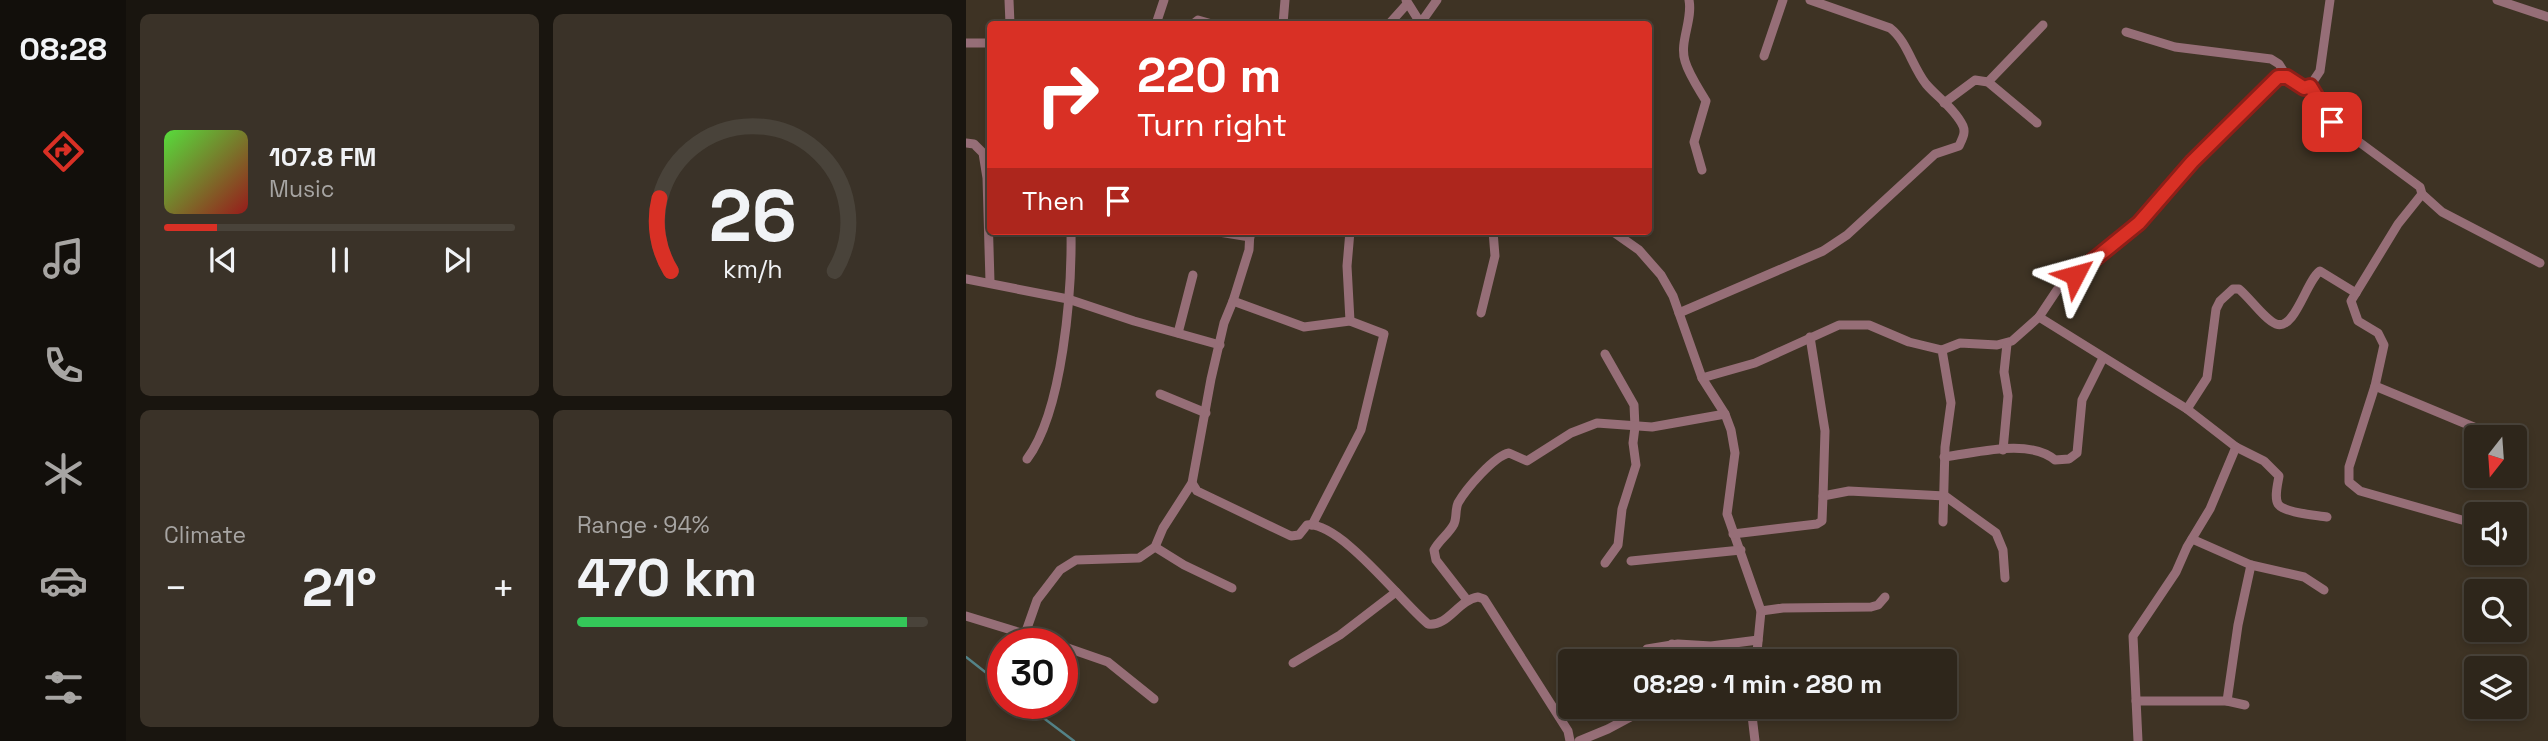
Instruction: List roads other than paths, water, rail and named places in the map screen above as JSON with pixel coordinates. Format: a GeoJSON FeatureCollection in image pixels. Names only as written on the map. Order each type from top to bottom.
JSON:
{"type":"FeatureCollection","features":[{"type":"Feature","properties":{"kind":"street"},"geometry":{"type":"LineString","coordinates":[[1009,0],[1010,21]]}},
{"type":"Feature","properties":{"kind":"street"},"geometry":{"type":"LineString","coordinates":[[1157,21],[1164,0]]}},
{"type":"Feature","properties":{"kind":"street"},"geometry":{"type":"LineString","coordinates":[[1283,21],[1285,0]]}},
{"type":"Feature","properties":{"kind":"street"},"geometry":{"type":"LineString","coordinates":[[1422,21],[1437,0]]}},
{"type":"Feature","properties":{"kind":"street"},"geometry":{"type":"LineString","coordinates":[[1689,0],[1691,11],[1684,51],[1685,61],[1706,101],[1694,142],[1702,170]]}},
{"type":"Feature","properties":{"kind":"street"},"geometry":{"type":"LineString","coordinates":[[1764,56],[1783,0]]}},
{"type":"Feature","properties":{"kind":"street"},"geometry":{"type":"LineString","coordinates":[[1679,313],[1824,251],[1847,235],[1935,154],[1959,146],[1964,135],[1964,128],[1925,83],[1907,54],[1900,36],[1890,28],[1811,0]]}},
{"type":"Feature","properties":{"kind":"street"},"geometry":{"type":"LineString","coordinates":[[2126,32],[2175,47],[2271,59],[2279,64],[2287,77],[2304,88],[2310,86],[2320,71],[2330,0]]}},
{"type":"Feature","properties":{"kind":"street"},"geometry":{"type":"LineString","coordinates":[[2497,0],[2548,17]]}},
{"type":"Feature","properties":{"kind":"street"},"geometry":{"type":"LineString","coordinates":[[1391,21],[1407,2],[1418,21]]}},
{"type":"Feature","properties":{"kind":"street"},"geometry":{"type":"LineString","coordinates":[[1988,82],[2043,25]]}},
{"type":"Feature","properties":{"kind":"street"},"geometry":{"type":"LineString","coordinates":[[966,43],[987,43]]}},
{"type":"Feature","properties":{"kind":"street"},"geometry":{"type":"LineString","coordinates":[[1702,378],[1755,363],[1839,325],[1869,325],[1909,342],[1941,349],[1960,343],[2007,344],[2039,317],[2057,290],[2139,223],[2192,162],[2278,77],[2287,77]]}},
{"type":"Feature","properties":{"kind":"street"},"geometry":{"type":"LineString","coordinates":[[1944,103],[1975,80],[1988,82],[2037,123]]}},
{"type":"Feature","properties":{"kind":"street"},"geometry":{"type":"LineString","coordinates":[[2310,86],[2332,122],[2420,187],[2422,194],[2442,212],[2540,263]]}},
{"type":"Feature","properties":{"kind":"street"},"geometry":{"type":"LineString","coordinates":[[966,143],[974,144],[983,153],[987,178]]}},
{"type":"Feature","properties":{"kind":"street"},"geometry":{"type":"LineString","coordinates":[[2422,194],[2398,224],[2351,301],[2358,321],[2378,333],[2384,345],[2375,386],[2349,467],[2349,482],[2360,491],[2464,521]]}},
{"type":"Feature","properties":{"kind":"street"},"geometry":{"type":"LineString","coordinates":[[989,235],[990,282]]}},
{"type":"Feature","properties":{"kind":"street"},"geometry":{"type":"LineString","coordinates":[[1027,459],[1037,446],[1052,408],[1068,299],[1071,235]]}},
{"type":"Feature","properties":{"kind":"street"},"geometry":{"type":"LineString","coordinates":[[1028,628],[1037,600],[1060,570],[1076,559],[1139,558],[1155,547],[1163,528],[1192,483],[1224,323],[1233,301],[1250,235]]}},
{"type":"Feature","properties":{"kind":"street"},"geometry":{"type":"LineString","coordinates":[[1350,235],[1347,266],[1350,321]]}},
{"type":"Feature","properties":{"kind":"street"},"geometry":{"type":"LineString","coordinates":[[1481,313],[1495,256],[1493,235]]}},
{"type":"Feature","properties":{"kind":"street"},"geometry":{"type":"LineString","coordinates":[[1617,235],[1650,261],[1674,296],[1702,378],[1725,414],[1735,441],[1733,480],[1727,514],[1761,611],[1757,649]]}},
{"type":"Feature","properties":{"kind":"street"},"geometry":{"type":"LineString","coordinates":[[2188,409],[2207,378],[2216,309],[2220,301],[2233,289],[2239,289],[2272,321],[2280,325],[2294,316],[2312,278],[2320,271],[2356,293]]}},
{"type":"Feature","properties":{"kind":"street"},"geometry":{"type":"LineString","coordinates":[[1178,333],[1193,275]]}},
{"type":"Feature","properties":{"kind":"street"},"geometry":{"type":"LineString","coordinates":[[966,279],[1068,299],[1220,345]]}},
{"type":"Feature","properties":{"kind":"street"},"geometry":{"type":"LineString","coordinates":[[1192,483],[1197,491],[1291,536],[1298,535],[1307,525],[1316,522],[1361,430],[1384,334],[1350,321],[1304,327],[1233,301]]}},
{"type":"Feature","properties":{"kind":"street"},"geometry":{"type":"LineString","coordinates":[[2039,317],[2188,409],[2236,447],[2264,461],[2279,476],[2276,498],[2281,507],[2327,517]]}},
{"type":"Feature","properties":{"kind":"street"},"geometry":{"type":"LineString","coordinates":[[1733,534],[1821,523],[1825,431],[1810,337]]}},
{"type":"Feature","properties":{"kind":"street"},"geometry":{"type":"LineString","coordinates":[[2003,450],[2008,396],[2004,372],[2007,344]]}},
{"type":"Feature","properties":{"kind":"street"},"geometry":{"type":"LineString","coordinates":[[1941,349],[1951,402],[1944,457],[1943,522]]}},
{"type":"Feature","properties":{"kind":"street"},"geometry":{"type":"LineString","coordinates":[[1605,354],[1634,405],[1635,426],[1635,472],[1622,509],[1618,545],[1605,563]]}},
{"type":"Feature","properties":{"kind":"street"},"geometry":{"type":"LineString","coordinates":[[1944,457],[2023,447],[2045,451],[2055,460],[2069,459],[2077,453],[2082,400],[2103,358]]}},
{"type":"Feature","properties":{"kind":"street"},"geometry":{"type":"LineString","coordinates":[[2375,386],[2469,425]]}},
{"type":"Feature","properties":{"kind":"street"},"geometry":{"type":"LineString","coordinates":[[1160,394],[1206,413]]}},
{"type":"Feature","properties":{"kind":"street"},"geometry":{"type":"LineString","coordinates":[[1467,600],[1436,560],[1434,550],[1453,524],[1460,499],[1487,467],[1507,453],[1525,461],[1531,460],[1587,425],[1607,422],[1653,427],[1725,414]]}},
{"type":"Feature","properties":{"kind":"street"},"geometry":{"type":"LineString","coordinates":[[2138,741],[2133,636],[2176,572],[2210,509],[2236,447]]}},
{"type":"Feature","properties":{"kind":"street"},"geometry":{"type":"LineString","coordinates":[[1823,496],[1849,491],[1945,496],[1996,533],[2003,550],[2005,578]]}},
{"type":"Feature","properties":{"kind":"street"},"geometry":{"type":"LineString","coordinates":[[1316,522],[1351,549],[1423,620],[1433,625],[1442,622],[1467,600],[1478,597],[1486,602],[1568,731],[1570,741]]}},
{"type":"Feature","properties":{"kind":"street"},"geometry":{"type":"LineString","coordinates":[[2192,539],[2251,565],[2304,577],[2324,590]]}},
{"type":"Feature","properties":{"kind":"street"},"geometry":{"type":"LineString","coordinates":[[1155,547],[1184,565],[1232,588]]}},
{"type":"Feature","properties":{"kind":"street"},"geometry":{"type":"LineString","coordinates":[[1631,561],[1741,550]]}},
{"type":"Feature","properties":{"kind":"street"},"geometry":{"type":"LineString","coordinates":[[2227,701],[2251,565]]}},
{"type":"Feature","properties":{"kind":"street"},"geometry":{"type":"LineString","coordinates":[[1293,663],[1340,635],[1396,592]]}},
{"type":"Feature","properties":{"kind":"street"},"geometry":{"type":"LineString","coordinates":[[1761,611],[1783,608],[1871,607],[1878,605],[1885,597]]}},
{"type":"Feature","properties":{"kind":"street"},"geometry":{"type":"LineString","coordinates":[[966,615],[1007,628]]}},
{"type":"Feature","properties":{"kind":"street"},"geometry":{"type":"LineString","coordinates":[[1647,649],[1672,644],[1711,646],[1758,640]]}},
{"type":"Feature","properties":{"kind":"street"},"geometry":{"type":"LineString","coordinates":[[1672,644],[1672,649]]}},
{"type":"Feature","properties":{"kind":"street"},"geometry":{"type":"LineString","coordinates":[[1078,652],[1108,662],[1154,699]]}},
{"type":"Feature","properties":{"kind":"street"},"geometry":{"type":"LineString","coordinates":[[2136,701],[2227,701],[2245,705]]}},
{"type":"Feature","properties":{"kind":"street"},"geometry":{"type":"LineString","coordinates":[[1578,741],[1627,719]]}},
{"type":"Feature","properties":{"kind":"street"},"geometry":{"type":"LineString","coordinates":[[1752,719],[1755,741]]}},
{"type":"Feature","properties":{"kind":"waterway"},"geometry":{"type":"LineString","coordinates":[[966,657],[987,673]]}},
{"type":"Feature","properties":{"kind":"waterway"},"geometry":{"type":"LineString","coordinates":[[1045,719],[1074,741]]}}]}
